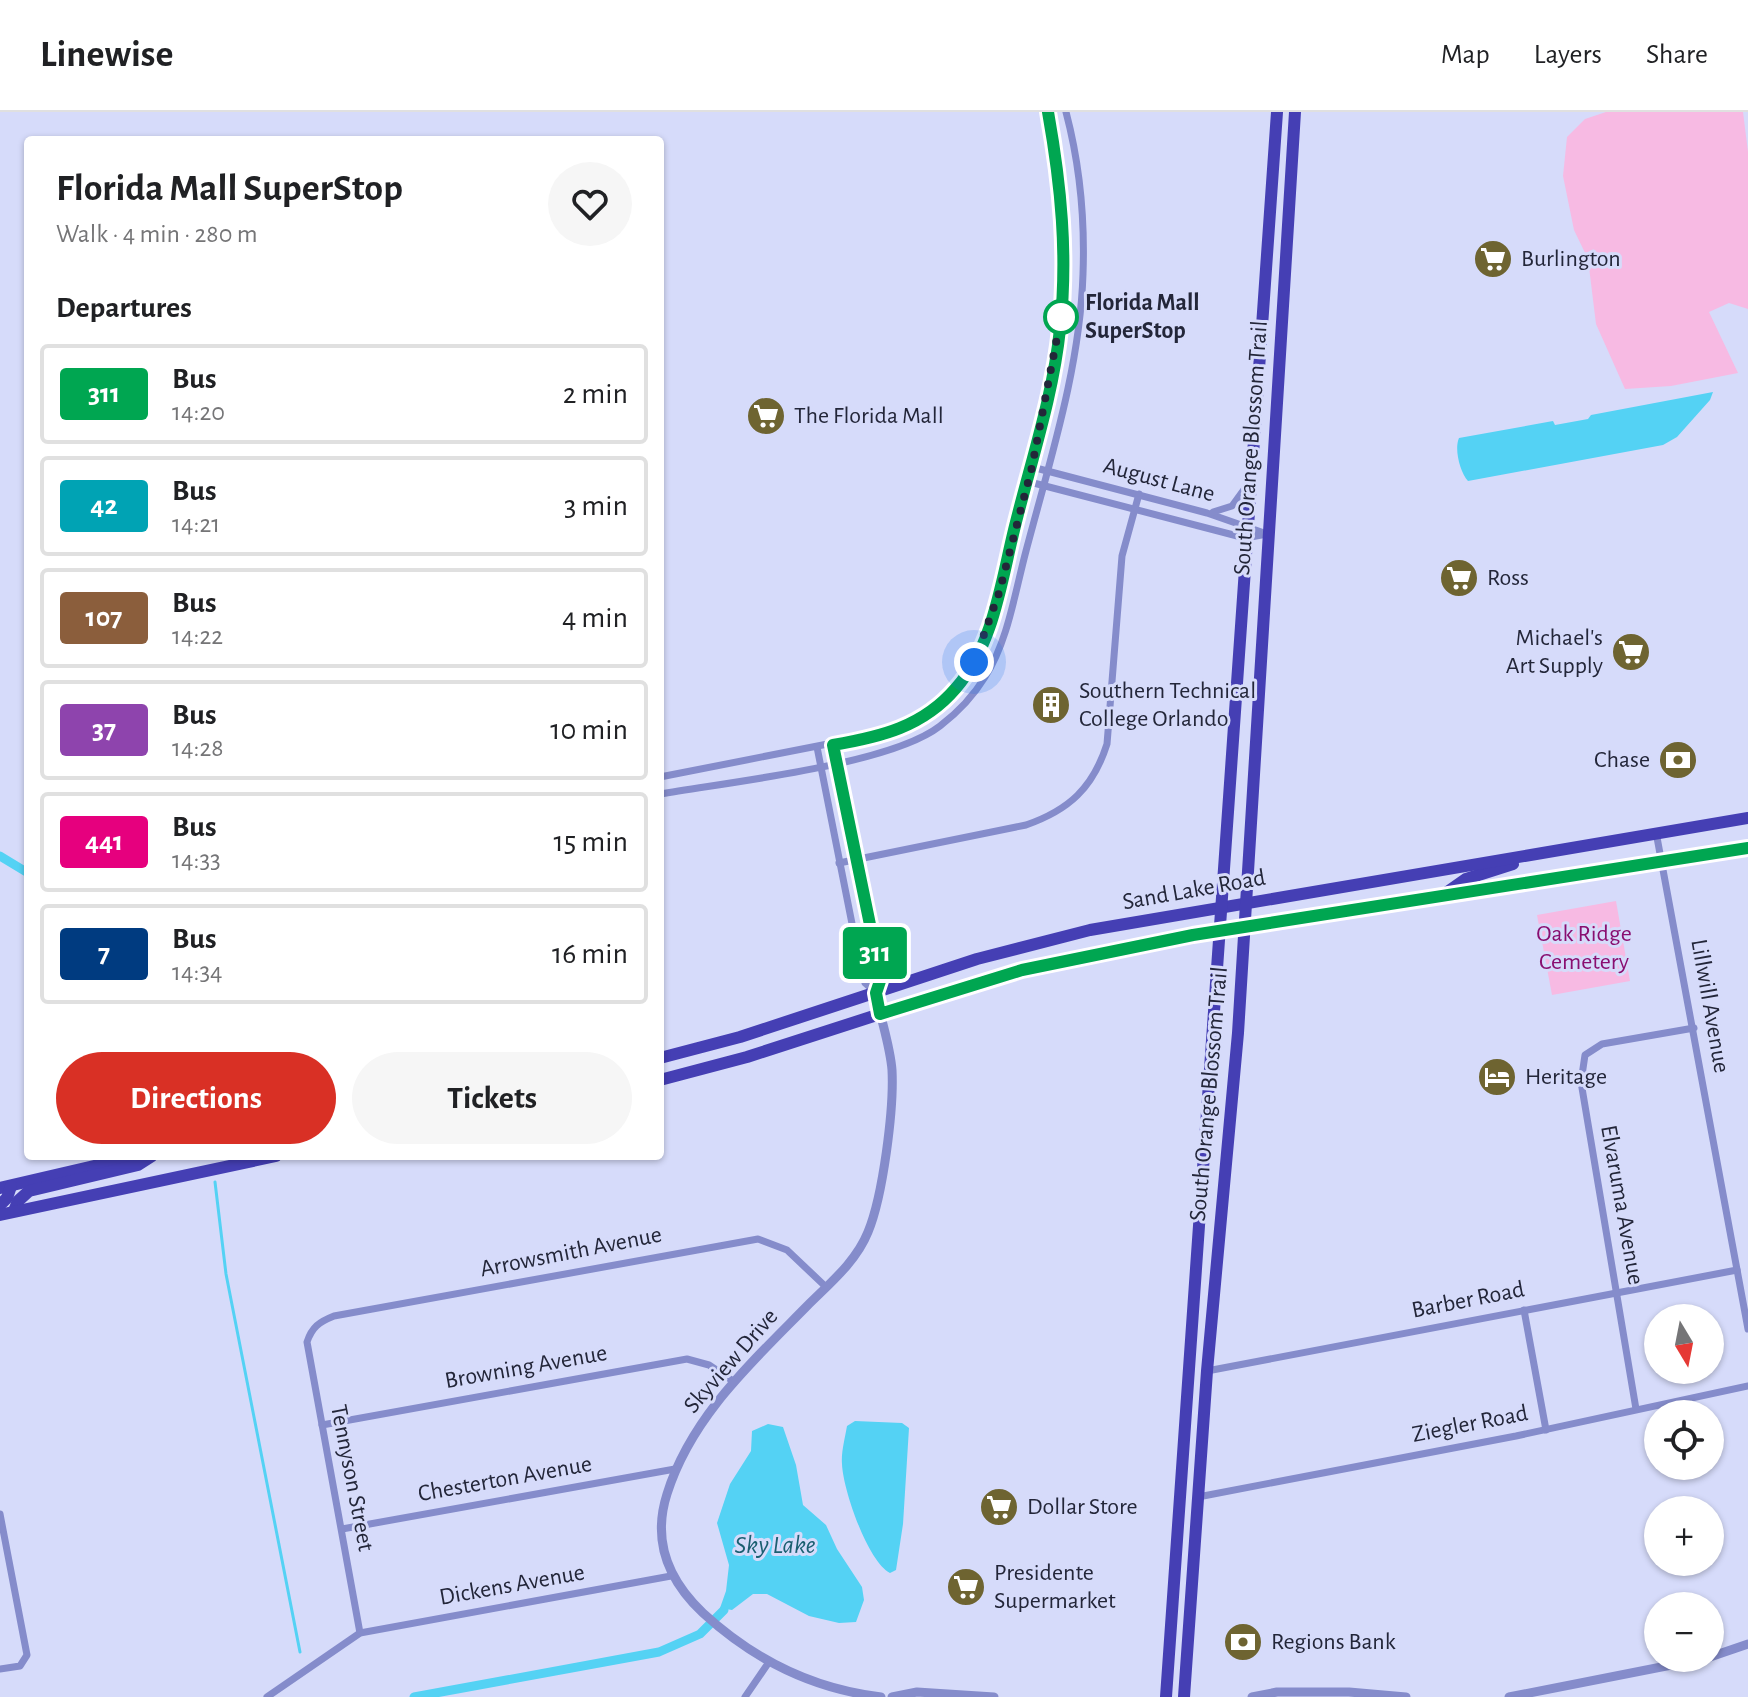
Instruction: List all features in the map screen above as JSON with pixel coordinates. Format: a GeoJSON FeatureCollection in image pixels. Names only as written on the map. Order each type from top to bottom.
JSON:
{"type":"FeatureCollection","features":[{"type":"Feature","properties":{"kind":"main road","name":"South Orange Blossom Trail"},"geometry":{"type":"LineString","coordinates":[[1166,1697],[1277,112]]}},
{"type":"Feature","properties":{"kind":"main road","name":"South Orange Blossom Trail"},"geometry":{"type":"LineString","coordinates":[[1184,1697],[1207,1371],[1234,1090],[1295,112]]}},
{"type":"Feature","properties":{"kind":"main road","name":"Sand Lake Road"},"geometry":{"type":"LineString","coordinates":[[664,1057],[1026,945],[1221,905],[1403,878],[1748,818]]}},
{"type":"Feature","properties":{"kind":"main road","name":"Sand Lake Road"},"geometry":{"type":"LineString","coordinates":[[664,1079],[1022,970],[1219,931],[1748,848]]}},
{"type":"Feature","properties":{"kind":"main road"},"geometry":{"type":"LineString","coordinates":[[1444,895],[1466,879],[1561,849]]}},
{"type":"Feature","properties":{"kind":"main road"},"geometry":{"type":"LineString","coordinates":[[683,1053],[686,1074]]}},
{"type":"Feature","properties":{"kind":"main road"},"geometry":{"type":"LineString","coordinates":[[0,1205],[7,1198],[5,1187],[120,1160]]}},
{"type":"Feature","properties":{"kind":"main road"},"geometry":{"type":"LineString","coordinates":[[14,1211],[18,1201],[29,1191],[138,1165],[146,1160]]}},
{"type":"Feature","properties":{"kind":"main road"},"geometry":{"type":"LineString","coordinates":[[0,1215],[257,1160]]}},
{"type":"Feature","properties":{"kind":"main road"},"geometry":{"type":"LineString","coordinates":[[1191,1349],[1194,1360],[1207,1371]]}},
{"type":"Feature","properties":{"kind":"main road"},"geometry":{"type":"LineString","coordinates":[[1189,1371],[1201,1384],[1205,1396]]}},
{"type":"Feature","properties":{"kind":"street"},"geometry":{"type":"LineString","coordinates":[[664,776],[886,734],[932,712],[957,688],[987,633],[1032,467],[1060,331],[1064,217],[1049,112]]}},
{"type":"Feature","properties":{"kind":"street"},"geometry":{"type":"LineString","coordinates":[[664,793],[836,762],[917,740],[940,726],[966,702],[986,676],[1002,641],[1047,471],[1077,339],[1083,273],[1081,194],[1066,112]]}},
{"type":"Feature","properties":{"kind":"street","name":"August Lane"},"geometry":{"type":"LineString","coordinates":[[1032,467],[1207,513],[1246,532],[1267,534]]}},
{"type":"Feature","properties":{"kind":"street","name":"August Lane"},"geometry":{"type":"LineString","coordinates":[[1026,481],[1133,510],[1267,534]]}},
{"type":"Feature","properties":{"kind":"street"},"geometry":{"type":"LineString","coordinates":[[1207,513],[1232,506],[1249,482]]}},
{"type":"Feature","properties":{"kind":"street"},"geometry":{"type":"LineString","coordinates":[[839,863],[1026,825],[1053,816],[1084,792],[1099,768],[1107,744],[1122,556],[1139,494]]}},
{"type":"Feature","properties":{"kind":"street"},"geometry":{"type":"LineString","coordinates":[[817,747],[861,969],[865,983],[876,993],[881,978],[833,745]]}},
{"type":"Feature","properties":{"kind":"street","name":"Lillwill Avenue"},"geometry":{"type":"LineString","coordinates":[[1656,832],[1748,1329]]}},
{"type":"Feature","properties":{"kind":"street","name":"Skyview Drive"},"geometry":{"type":"LineString","coordinates":[[876,993],[892,1072],[879,1191],[868,1232],[851,1262],[733,1381],[692,1436],[675,1469],[661,1512],[661,1534],[671,1576],[718,1626],[769,1662],[828,1692],[881,1697]]}},
{"type":"Feature","properties":{"kind":"street","name":"Elvaruma Avenue"},"geometry":{"type":"LineString","coordinates":[[1636,1409],[1581,1082],[1585,1055],[1602,1044],[1694,1028]]}},
{"type":"Feature","properties":{"kind":"street","name":"Arrowsmith Avenue"},"geometry":{"type":"LineString","coordinates":[[311,1330],[334,1316],[758,1239],[787,1250],[826,1287]]}},
{"type":"Feature","properties":{"kind":"street","name":"Barber Road"},"geometry":{"type":"LineString","coordinates":[[1207,1371],[1737,1270]]}},
{"type":"Feature","properties":{"kind":"street"},"geometry":{"type":"LineString","coordinates":[[1524,1310],[1546,1430]]}},
{"type":"Feature","properties":{"kind":"street","name":"Tennyson Street"},"geometry":{"type":"LineString","coordinates":[[311,1330],[307,1342],[360,1633]]}},
{"type":"Feature","properties":{"kind":"street","name":"Browning Avenue"},"geometry":{"type":"LineString","coordinates":[[322,1425],[687,1359],[709,1365],[733,1381]]}},
{"type":"Feature","properties":{"kind":"street","name":"Ziegler Road"},"geometry":{"type":"LineString","coordinates":[[1198,1497],[1546,1430],[1748,1386]]}},
{"type":"Feature","properties":{"kind":"street","name":"Chesterton Avenue"},"geometry":{"type":"LineString","coordinates":[[342,1529],[675,1469]]}},
{"type":"Feature","properties":{"kind":"street"},"geometry":{"type":"LineString","coordinates":[[0,1514],[27,1655],[20,1666],[0,1669]]}},
{"type":"Feature","properties":{"kind":"street","name":"Dickens Avenue"},"geometry":{"type":"LineString","coordinates":[[360,1633],[671,1576]]}},
{"type":"Feature","properties":{"kind":"street"},"geometry":{"type":"LineString","coordinates":[[267,1697],[360,1633]]}},
{"type":"Feature","properties":{"kind":"street"},"geometry":{"type":"LineString","coordinates":[[1724,1652],[1748,1644]]}},
{"type":"Feature","properties":{"kind":"street"},"geometry":{"type":"LineString","coordinates":[[745,1697],[769,1662]]}},
{"type":"Feature","properties":{"kind":"street"},"geometry":{"type":"LineString","coordinates":[[1509,1697],[1644,1671]]}},
{"type":"Feature","properties":{"kind":"street"},"geometry":{"type":"LineString","coordinates":[[892,1697],[917,1692],[994,1697]]}},
{"type":"Feature","properties":{"kind":"street"},"geometry":{"type":"LineString","coordinates":[[1252,1697],[1277,1692],[1311,1696],[1349,1692],[1406,1697]]}},
{"type":"Feature","properties":{"kind":"green space"},"geometry":{"type":"Polygon","coordinates":[[[1606,112],[1743,112],[1748,152],[1748,309],[1729,303],[1709,312],[1738,373],[1671,386],[1625,389],[1596,324],[1588,259],[1574,230],[1563,176],[1567,137],[1585,119],[1606,112]]]}},
{"type":"Feature","properties":{"kind":"green space","name":"Oak Ridge Cemetery"},"geometry":{"type":"Polygon","coordinates":[[[1616,901],[1630,981],[1552,995],[1537,915],[1616,901]]]}},
{"type":"Feature","properties":{"kind":"water"},"geometry":{"type":"Polygon","coordinates":[[[1713,392],[1710,400],[1677,437],[1663,445],[1468,481],[1460,466],[1459,438],[1553,421],[1555,425],[1588,419],[1591,415],[1713,392]]]}},
{"type":"Feature","properties":{"kind":"water"},"geometry":{"type":"Polygon","coordinates":[[[855,1421],[902,1423],[909,1428],[903,1524],[896,1570],[890,1573],[865,1541],[843,1476],[847,1426],[855,1421]]]}},
{"type":"Feature","properties":{"kind":"water","name":"Sky Lake"},"geometry":{"type":"Polygon","coordinates":[[[768,1424],[783,1427],[796,1465],[803,1505],[826,1525],[837,1549],[862,1587],[864,1600],[856,1622],[839,1623],[809,1616],[767,1594],[753,1594],[732,1610],[720,1608],[729,1565],[717,1523],[730,1484],[751,1451],[752,1431],[768,1424]]]}},
{"type":"Feature","properties":{"kind":"waterway"},"geometry":{"type":"LineString","coordinates":[[0,856],[24,871]]}},
{"type":"Feature","properties":{"kind":"waterway"},"geometry":{"type":"LineString","coordinates":[[215,1182],[226,1274],[300,1652]]}},
{"type":"Feature","properties":{"kind":"waterway"},"geometry":{"type":"LineString","coordinates":[[414,1697],[659,1652],[700,1634],[724,1610]]}},
{"type":"Feature","properties":{"kind":"bus line","name":"311"},"geometry":{"type":"LineString","coordinates":[[1048,112],[1064,217],[1065,257],[1060,331],[1032,467],[987,633],[974,662],[957,688],[932,712],[899,730],[833,745],[881,978],[876,993],[880,1014],[1022,970],[1193,935],[1748,848]]}},
{"type":"Feature","properties":{"kind":"place","name":"Burlington"},"geometry":{"type":"Point","coordinates":[1493,259]}},
{"type":"Feature","properties":{"kind":"place","name":"Florida Mall SuperStop"},"geometry":{"type":"Point","coordinates":[1061,317]}},
{"type":"Feature","properties":{"kind":"place","name":"The Florida Mall"},"geometry":{"type":"Point","coordinates":[766,416]}},
{"type":"Feature","properties":{"kind":"place","name":"Ross"},"geometry":{"type":"Point","coordinates":[1459,578]}},
{"type":"Feature","properties":{"kind":"place","name":"Michael's Art Supply"},"geometry":{"type":"Point","coordinates":[1631,652]}},
{"type":"Feature","properties":{"kind":"place","name":"Southern Technical College Orlando"},"geometry":{"type":"Point","coordinates":[1051,705]}},
{"type":"Feature","properties":{"kind":"place","name":"Chase"},"geometry":{"type":"Point","coordinates":[1678,760]}},
{"type":"Feature","properties":{"kind":"place","name":"Heritage"},"geometry":{"type":"Point","coordinates":[1497,1077]}},
{"type":"Feature","properties":{"kind":"place","name":"Dollar Store"},"geometry":{"type":"Point","coordinates":[999,1507]}},
{"type":"Feature","properties":{"kind":"place","name":"Presidente Supermarket"},"geometry":{"type":"Point","coordinates":[966,1587]}},
{"type":"Feature","properties":{"kind":"place","name":"Regions Bank"},"geometry":{"type":"Point","coordinates":[1243,1642]}},
{"type":"Feature","properties":{"kind":"route"},"geometry":{"type":"LineString","coordinates":[[974,662],[999,593],[1032,467],[1061,317]]}}]}
